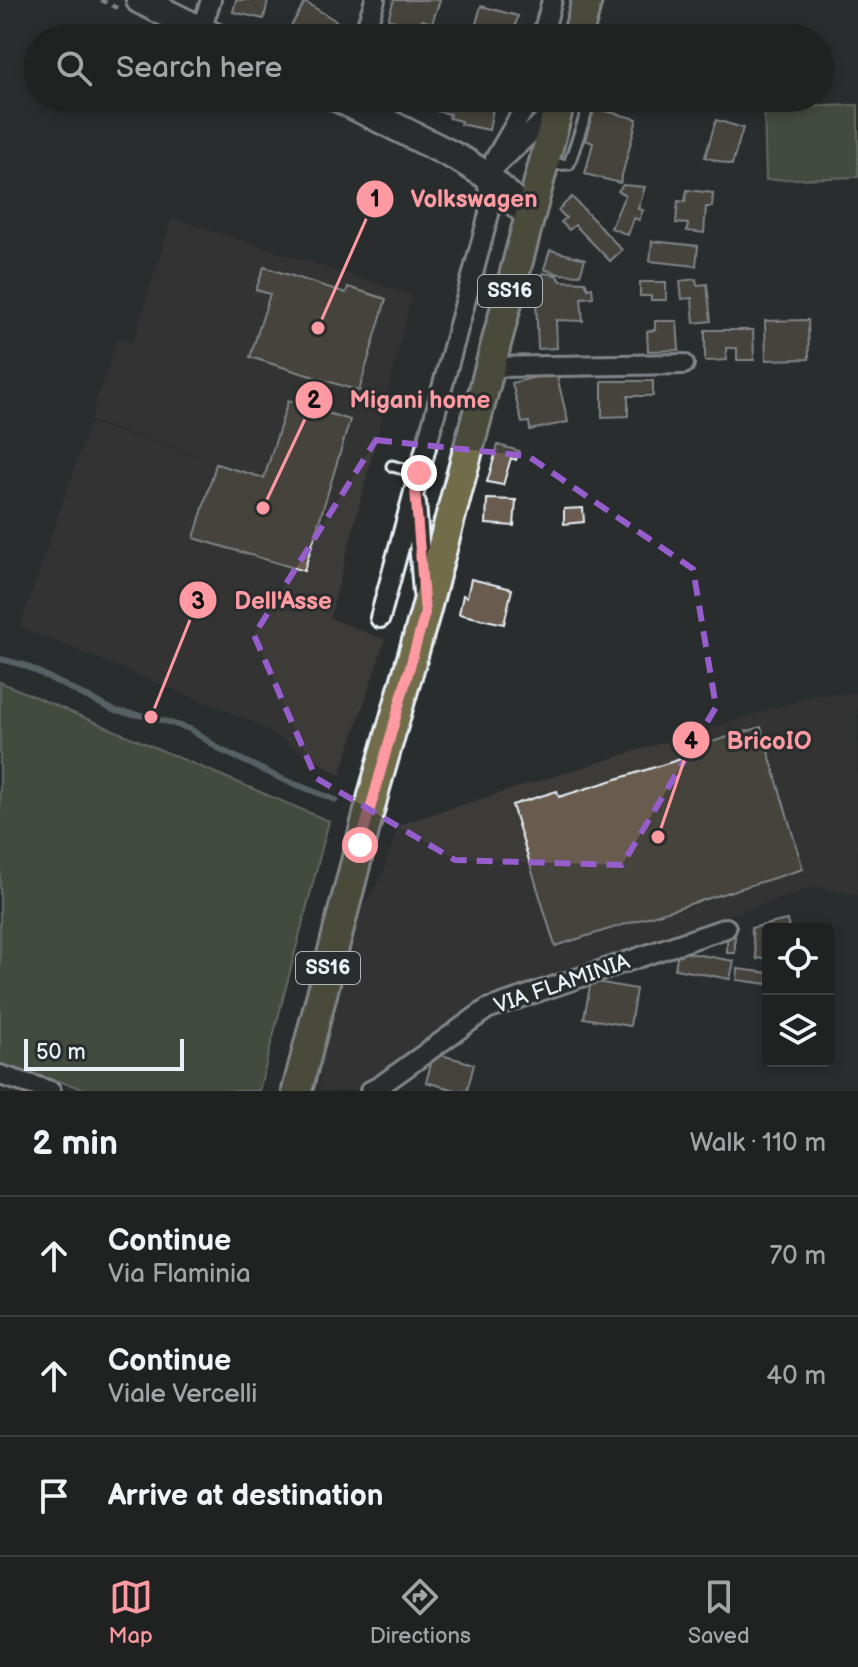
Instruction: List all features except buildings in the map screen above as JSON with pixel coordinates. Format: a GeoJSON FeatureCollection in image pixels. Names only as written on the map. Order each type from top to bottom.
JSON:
{"type":"FeatureCollection","features":[{"type":"Feature","properties":{"kind":"main road"},"geometry":{"type":"LineString","coordinates":[[581,24],[587,0]]}},
{"type":"Feature","properties":{"kind":"main road","name":"SS16"},"geometry":{"type":"LineString","coordinates":[[297,1091],[375,788],[425,613],[558,112]]}},
{"type":"Feature","properties":{"kind":"street"},"geometry":{"type":"LineString","coordinates":[[140,0],[189,24]]}},
{"type":"Feature","properties":{"kind":"street"},"geometry":{"type":"LineString","coordinates":[[210,24],[211,0]]}},
{"type":"Feature","properties":{"kind":"street"},"geometry":{"type":"LineString","coordinates":[[367,24],[375,0]]}},
{"type":"Feature","properties":{"kind":"street"},"geometry":{"type":"LineString","coordinates":[[546,24],[552,0]]}},
{"type":"Feature","properties":{"kind":"street"},"geometry":{"type":"LineString","coordinates":[[368,112],[486,175],[530,216]]}},
{"type":"Feature","properties":{"kind":"street"},"geometry":{"type":"LineString","coordinates":[[380,618],[489,214],[486,175],[522,112]]}},
{"type":"Feature","properties":{"kind":"street"},"geometry":{"type":"LineString","coordinates":[[486,175],[550,112]]}},
{"type":"Feature","properties":{"kind":"street"},"geometry":{"type":"LineString","coordinates":[[491,367],[684,364]]}},
{"type":"Feature","properties":{"kind":"street"},"geometry":{"type":"LineString","coordinates":[[417,481],[425,613]]}},
{"type":"Feature","properties":{"kind":"street","name":"VIA FLAMINIA"},"geometry":{"type":"LineString","coordinates":[[370,1091],[487,1009],[726,928]]}},
{"type":"Feature","properties":{"kind":"street"},"geometry":{"type":"LineString","coordinates":[[0,1075],[51,1091]]}},
{"type":"Feature","properties":{"kind":"lane"},"geometry":{"type":"LineString","coordinates":[[544,166],[569,164],[587,112]]}},
{"type":"Feature","properties":{"kind":"lane"},"geometry":{"type":"LineString","coordinates":[[392,466],[417,481]]}},
{"type":"Feature","properties":{"kind":"highlighted area"},"geometry":{"type":"Polygon","coordinates":[[[376,440],[528,456],[693,569],[716,707],[622,865],[455,860],[316,778],[254,635],[376,440]]]}},
{"type":"Feature","properties":{"kind":"shaded area"},"geometry":{"type":"Polygon","coordinates":[[[172,218],[412,295],[383,412],[290,382],[383,413],[330,618],[385,640],[340,775],[251,721],[20,627],[90,423],[221,462],[90,421],[117,338],[133,342],[172,218]]]}},
{"type":"Feature","properties":{"kind":"shaded area"},"geometry":{"type":"Polygon","coordinates":[[[858,692],[858,895],[815,887],[482,997],[366,1084],[350,1091],[319,1091],[321,1064],[360,913],[383,873],[398,826],[812,696],[858,692]]]}},
{"type":"Feature","properties":{"kind":"green space"},"geometry":{"type":"Polygon","coordinates":[[[858,105],[858,177],[766,180],[764,112],[834,112],[834,106],[858,105]]]}},
{"type":"Feature","properties":{"kind":"green space"},"geometry":{"type":"Polygon","coordinates":[[[0,682],[329,821],[259,1091],[91,1091],[0,1064],[0,682]]]}},
{"type":"Feature","properties":{"kind":"waterway"},"geometry":{"type":"LineString","coordinates":[[0,659],[24,665],[115,711],[151,717],[190,729],[221,750],[336,800]]}},
{"type":"Feature","properties":{"kind":"place","name":"Volkswagen"},"geometry":{"type":"Point","coordinates":[318,328]}},
{"type":"Feature","properties":{"kind":"place","name":"Migani home"},"geometry":{"type":"Point","coordinates":[263,508]}},
{"type":"Feature","properties":{"kind":"place","name":"Dell'Asse"},"geometry":{"type":"Point","coordinates":[151,717]}},
{"type":"Feature","properties":{"kind":"place","name":"BricoIO"},"geometry":{"type":"Point","coordinates":[658,837]}},
{"type":"Feature","properties":{"kind":"route"},"geometry":{"type":"LineString","coordinates":[[360,845],[425,613],[415,489],[419,473]]}}]}
